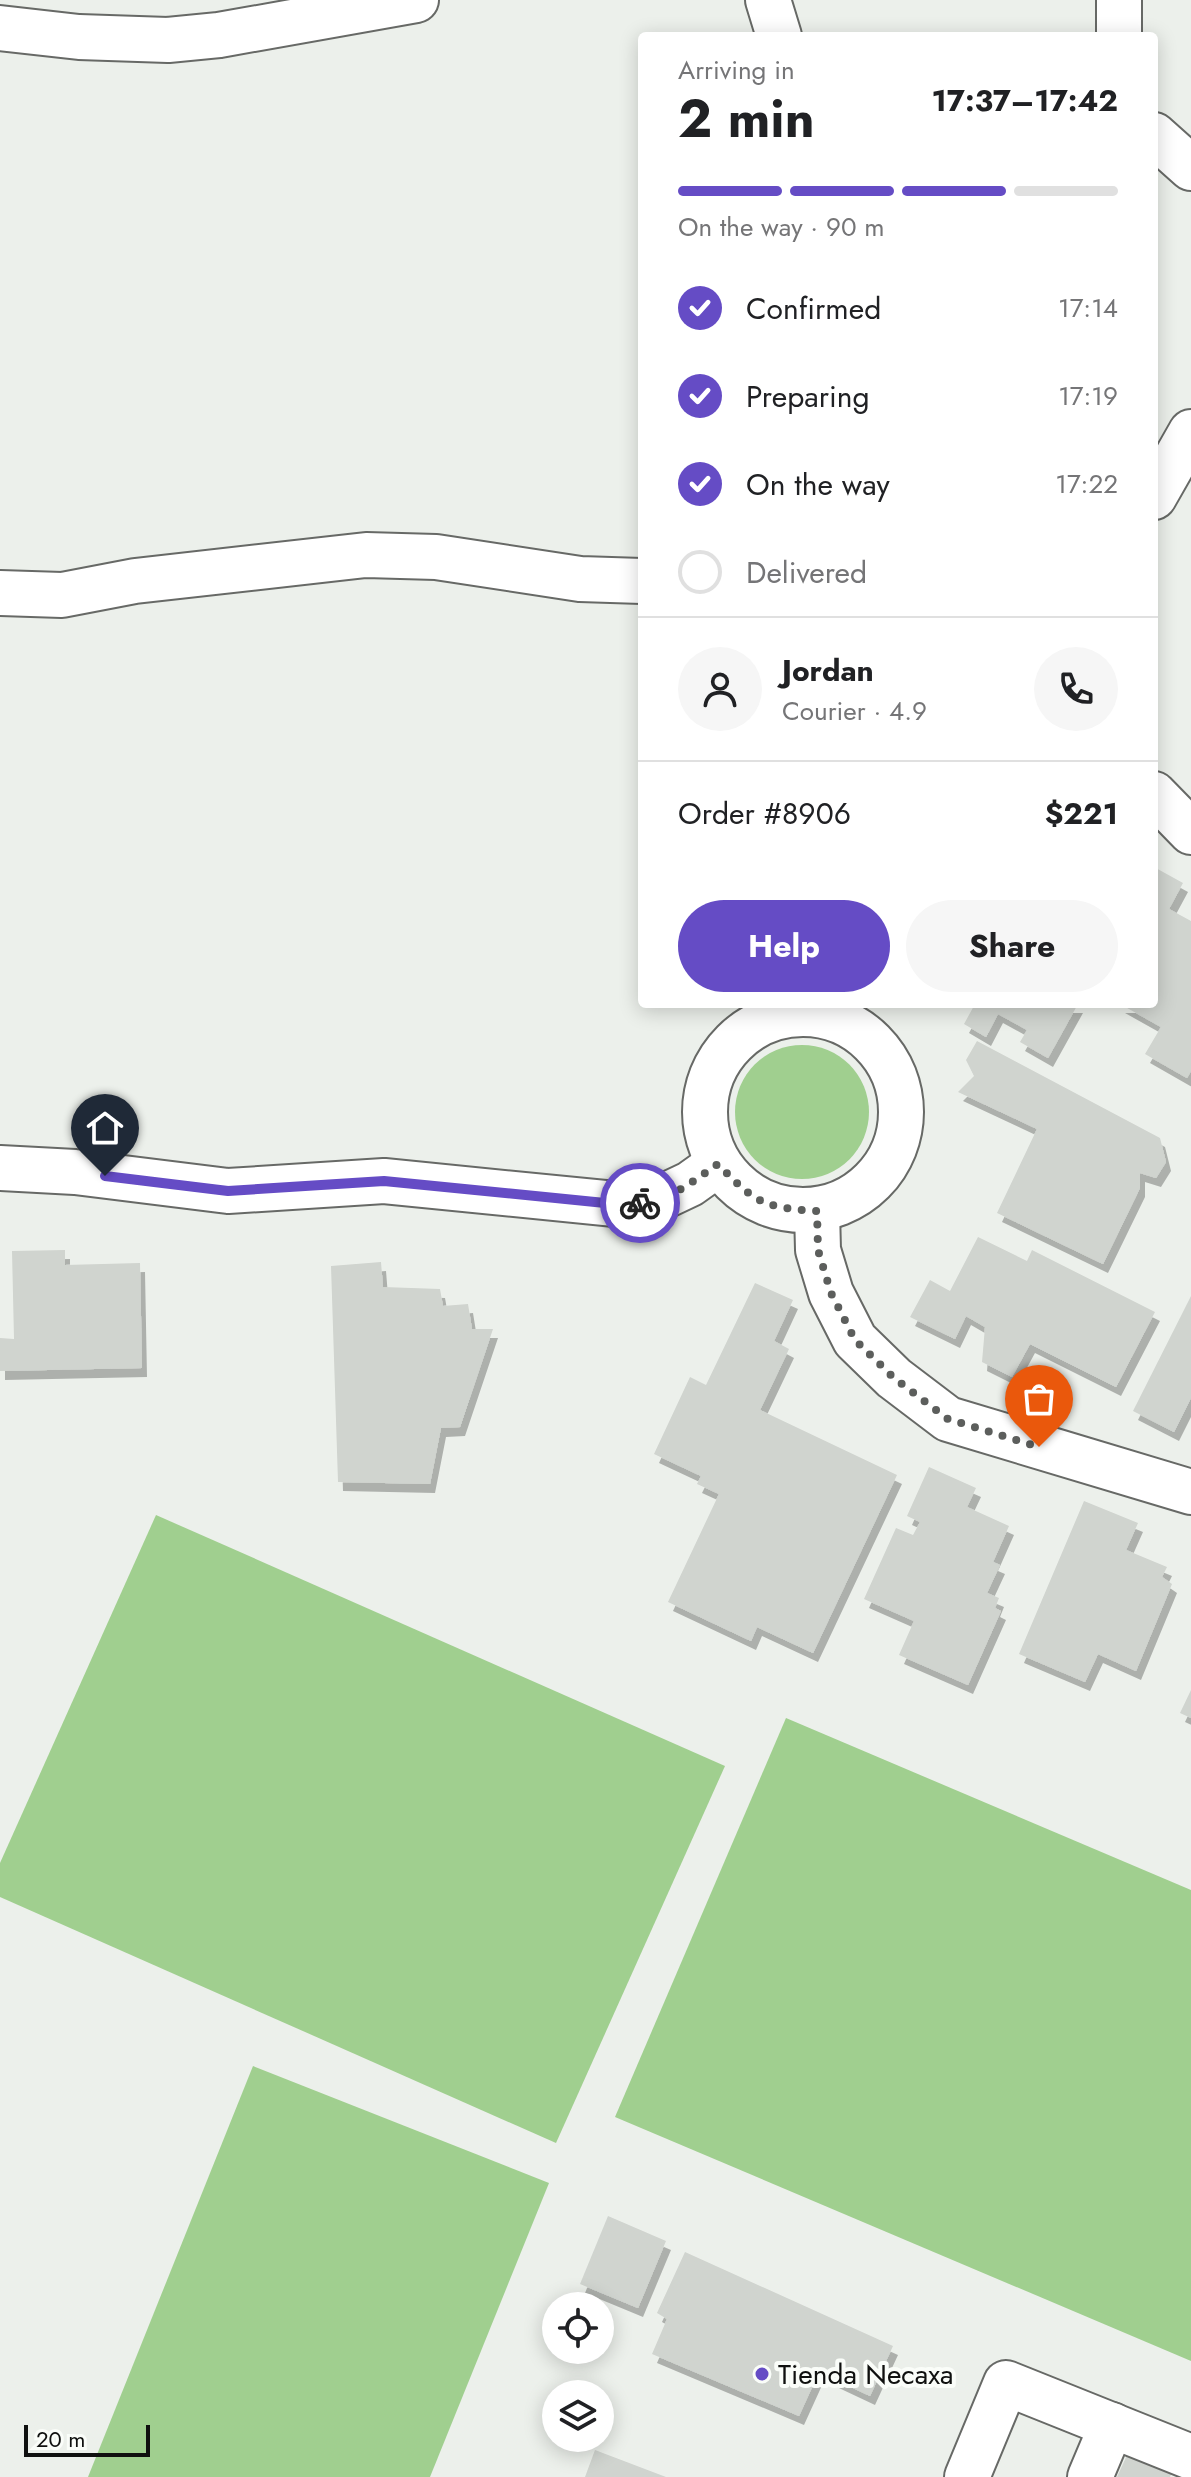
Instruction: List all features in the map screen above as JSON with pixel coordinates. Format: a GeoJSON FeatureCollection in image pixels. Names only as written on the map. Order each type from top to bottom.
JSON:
{"type":"FeatureCollection","features":[{"type":"Feature","properties":{"kind":"street"},"geometry":{"type":"LineString","coordinates":[[0,28],[79,37],[168,40],[219,35],[416,0]]}},
{"type":"Feature","properties":{"kind":"street"},"geometry":{"type":"LineString","coordinates":[[768,0],[778,32]]}},
{"type":"Feature","properties":{"kind":"street"},"geometry":{"type":"LineString","coordinates":[[1119,0],[1119,32]]}},
{"type":"Feature","properties":{"kind":"street"},"geometry":{"type":"LineString","coordinates":[[1158,139],[1191,168]]}},
{"type":"Feature","properties":{"kind":"street"},"geometry":{"type":"LineString","coordinates":[[1158,490],[1191,432]]}},
{"type":"Feature","properties":{"kind":"street"},"geometry":{"type":"LineString","coordinates":[[0,593],[62,595],[135,581],[366,555],[436,557],[580,579],[638,581]]}},
{"type":"Feature","properties":{"kind":"street"},"geometry":{"type":"LineString","coordinates":[[1158,798],[1191,832]]}},
{"type":"Feature","properties":{"kind":"street"},"geometry":{"type":"LineString","coordinates":[[849,1012],[894,1072],[902,1108],[898,1144],[879,1176],[851,1199],[817,1211],[779,1209],[746,1194],[718,1164],[704,1124],[708,1083],[729,1046],[763,1021],[803,1013],[849,1012]]}},
{"type":"Feature","properties":{"kind":"street"},"geometry":{"type":"LineString","coordinates":[[0,1168],[75,1172],[228,1191],[384,1181],[615,1204],[652,1202],[690,1184],[718,1164]]}},
{"type":"Feature","properties":{"kind":"street"},"geometry":{"type":"LineString","coordinates":[[817,1211],[818,1250],[831,1293],[855,1340],[894,1378],[937,1411],[948,1419],[1191,1492]]}},
{"type":"Feature","properties":{"kind":"street"},"geometry":{"type":"LineString","coordinates":[[967,2477],[1006,2383],[1191,2459],[1184,2477]]}},
{"type":"Feature","properties":{"kind":"street"},"geometry":{"type":"LineString","coordinates":[[1090,2477],[1112,2425]]}},
{"type":"Feature","properties":{"kind":"green space"},"geometry":{"type":"Polygon","coordinates":[[[802,1045],[828,1050],[849,1065],[864,1086],[869,1112],[864,1138],[849,1159],[828,1174],[802,1179],[776,1174],[755,1159],[740,1138],[735,1112],[740,1086],[755,1065],[776,1050],[802,1045]]]}},
{"type":"Feature","properties":{"kind":"green space"},"geometry":{"type":"Polygon","coordinates":[[[156,1515],[725,1766],[556,2143],[0,1897],[0,1863],[156,1515]]]}},
{"type":"Feature","properties":{"kind":"green space"},"geometry":{"type":"Polygon","coordinates":[[[786,1718],[1191,1890],[1191,2361],[615,2117],[786,1718]]]}},
{"type":"Feature","properties":{"kind":"green space"},"geometry":{"type":"Polygon","coordinates":[[[253,2066],[549,2183],[430,2477],[88,2477],[253,2066]]]}},
{"type":"Feature","properties":{"kind":"building"},"geometry":{"type":"Polygon","coordinates":[[[1158,869],[1183,883],[1169,909],[1191,921],[1191,1071],[1187,1078],[1145,1054],[1161,1027],[1127,1008],[1158,1008],[1158,869]]]}},
{"type":"Feature","properties":{"kind":"building"},"geometry":{"type":"Polygon","coordinates":[[[973,1008],[1076,1008],[1048,1058],[1020,1042],[1027,1030],[998,1014],[986,1037],[964,1024],[973,1008]]]}},
{"type":"Feature","properties":{"kind":"building"},"geometry":{"type":"Polygon","coordinates":[[[977,1041],[1160,1138],[1166,1162],[1156,1178],[1140,1173],[1140,1188],[1103,1264],[997,1213],[1037,1129],[958,1092],[974,1076],[966,1060],[977,1041]]]}},
{"type":"Feature","properties":{"kind":"building"},"geometry":{"type":"Polygon","coordinates":[[[978,1237],[1027,1261],[1032,1250],[1155,1312],[1116,1387],[1030,1344],[1012,1377],[982,1362],[985,1327],[966,1316],[955,1339],[910,1317],[930,1280],[950,1291],[978,1237]]]}},
{"type":"Feature","properties":{"kind":"building"},"geometry":{"type":"Polygon","coordinates":[[[65,1250],[65,1265],[140,1263],[142,1368],[0,1371],[0,1338],[14,1339],[12,1251],[65,1250]]]}},
{"type":"Feature","properties":{"kind":"building"},"geometry":{"type":"Polygon","coordinates":[[[381,1262],[383,1287],[440,1289],[443,1306],[468,1304],[472,1329],[493,1329],[460,1427],[441,1428],[430,1484],[338,1482],[331,1266],[381,1262]]]}},
{"type":"Feature","properties":{"kind":"building"},"geometry":{"type":"Polygon","coordinates":[[[755,1283],[793,1300],[774,1341],[789,1349],[760,1410],[897,1475],[813,1653],[757,1627],[751,1641],[668,1602],[719,1494],[697,1484],[701,1476],[654,1454],[690,1377],[706,1385],[755,1283]]]}},
{"type":"Feature","properties":{"kind":"building"},"geometry":{"type":"Polygon","coordinates":[[[1191,1296],[1191,1398],[1174,1432],[1133,1411],[1191,1296]]]}},
{"type":"Feature","properties":{"kind":"building"},"geometry":{"type":"Polygon","coordinates":[[[929,1467],[976,1488],[967,1507],[1009,1526],[993,1562],[1000,1565],[987,1593],[999,1598],[995,1608],[1001,1611],[968,1685],[899,1655],[914,1621],[864,1599],[896,1528],[913,1535],[920,1522],[907,1516],[929,1467]]]}},
{"type":"Feature","properties":{"kind":"building"},"geometry":{"type":"Polygon","coordinates":[[[1084,1501],[1138,1523],[1126,1550],[1167,1567],[1162,1577],[1172,1584],[1136,1671],[1098,1654],[1085,1682],[1019,1654],[1084,1501]]]}},
{"type":"Feature","properties":{"kind":"building"},"geometry":{"type":"Polygon","coordinates":[[[1191,1690],[1191,1718],[1180,1713],[1191,1690]]]}},
{"type":"Feature","properties":{"kind":"building"},"geometry":{"type":"Polygon","coordinates":[[[608,2216],[666,2241],[638,2308],[614,2298],[614,2292],[599,2292],[580,2284],[608,2216]]]}},
{"type":"Feature","properties":{"kind":"building"},"geometry":{"type":"Polygon","coordinates":[[[685,2252],[893,2346],[870,2396],[819,2372],[799,2416],[652,2354],[667,2319],[657,2313],[685,2252]]]}},
{"type":"Feature","properties":{"kind":"building"},"geometry":{"type":"Polygon","coordinates":[[[594,2452],[600,2452],[666,2477],[585,2477],[594,2452]]]}},
{"type":"Feature","properties":{"kind":"building"},"geometry":{"type":"Polygon","coordinates":[[[1128,2453],[1172,2472],[1170,2477],[1117,2477],[1128,2453]]]}},
{"type":"Feature","properties":{"kind":"way so far"},"geometry":{"type":"LineString","coordinates":[[640,1203],[652,1202],[690,1184],[718,1164],[746,1194],[779,1209],[817,1211],[818,1250],[831,1293],[855,1340],[894,1378],[948,1419],[1039,1447]]}},
{"type":"Feature","properties":{"kind":"place","name":"Tienda Necaxa"},"geometry":{"type":"Point","coordinates":[762,2374]}},
{"type":"Feature","properties":{"kind":"route"},"geometry":{"type":"LineString","coordinates":[[105,1176],[228,1191],[384,1181],[615,1204],[640,1203]]}}]}
